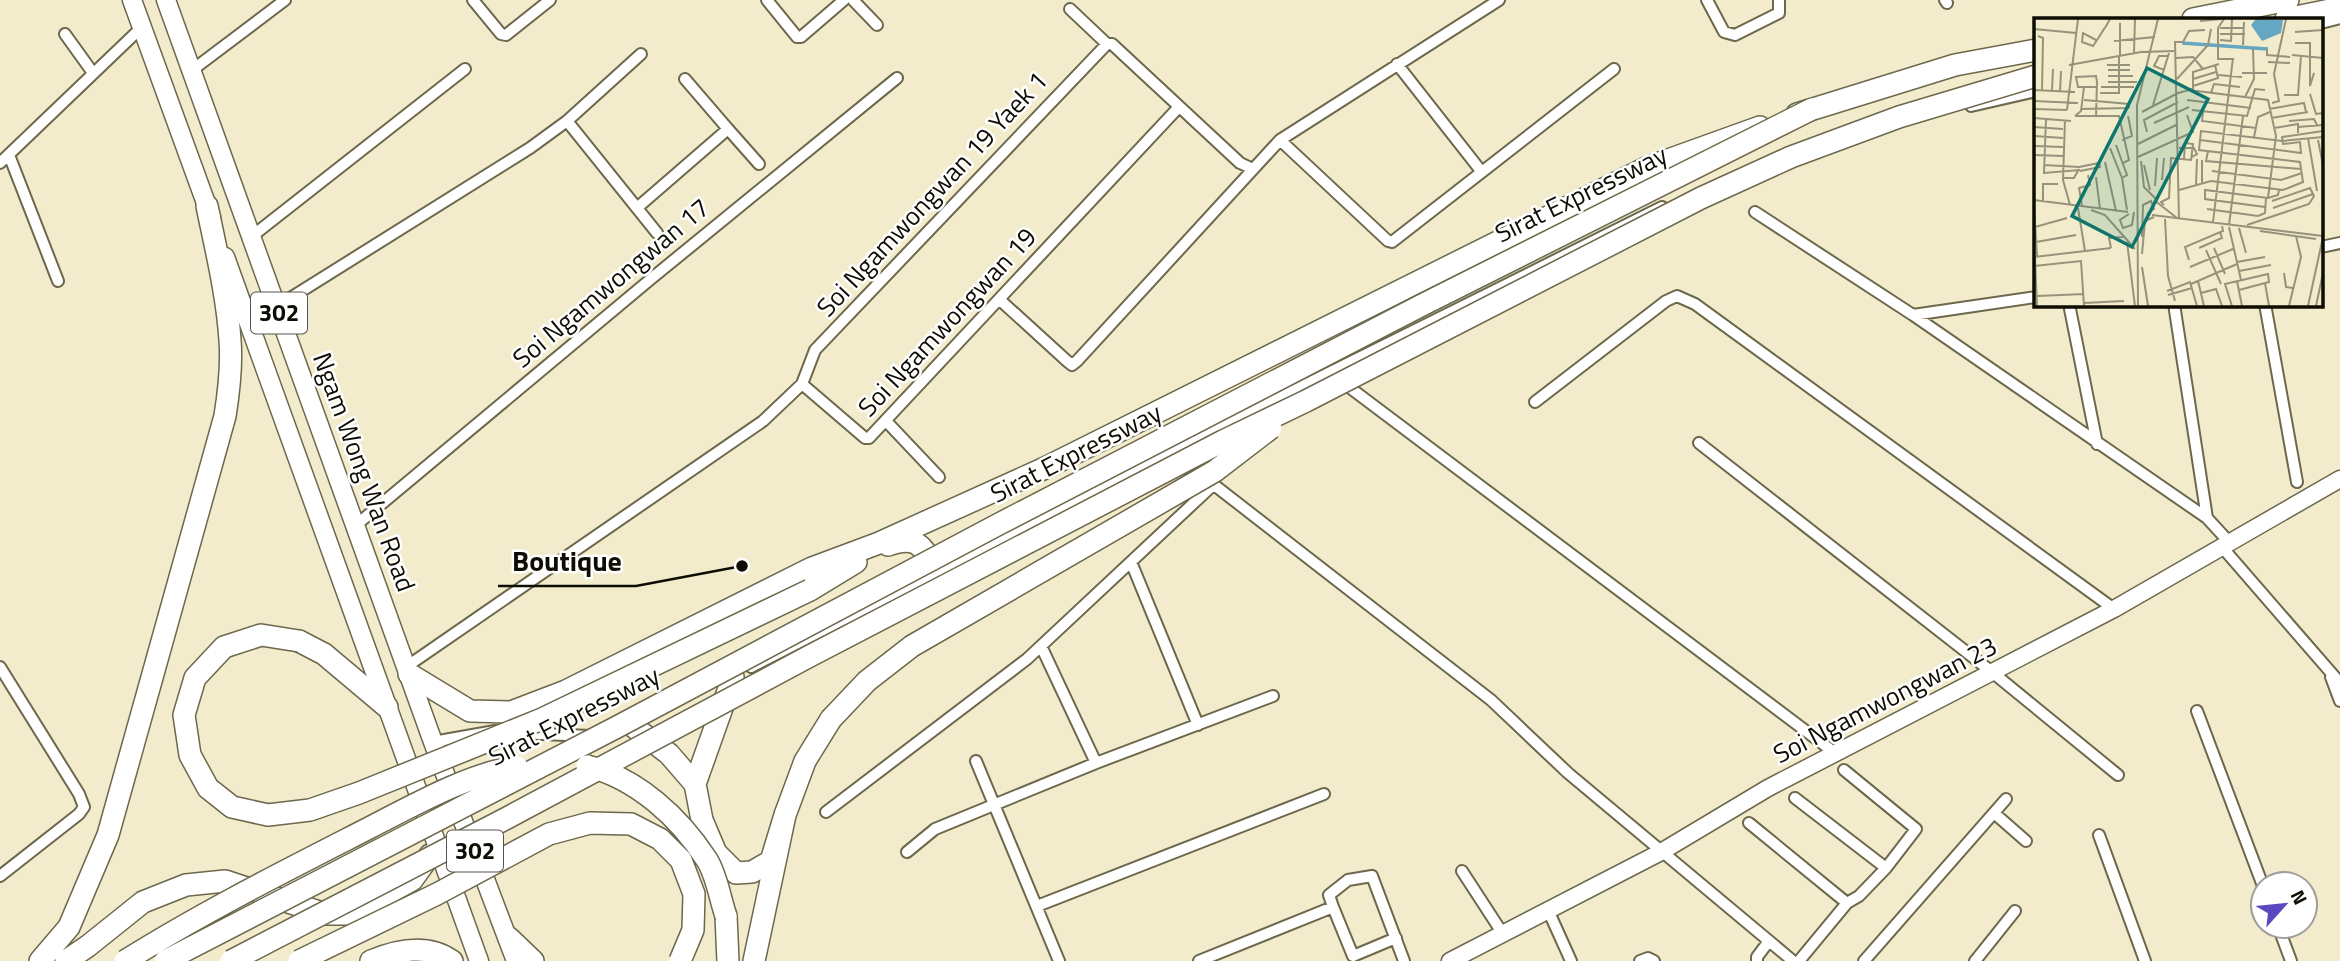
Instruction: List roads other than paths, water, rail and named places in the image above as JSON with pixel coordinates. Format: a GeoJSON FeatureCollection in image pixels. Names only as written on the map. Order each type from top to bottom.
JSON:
{"type":"FeatureCollection","features":[{"type":"Feature","properties":{"kind":"highway"},"geometry":{"type":"LineString","coordinates":[[2198,18],[2288,0]]}},
{"type":"Feature","properties":{"kind":"highway"},"geometry":{"type":"LineString","coordinates":[[2291,18],[2340,8]]}},
{"type":"Feature","properties":{"kind":"highway","name":"Sirat Expressway"},"geometry":{"type":"LineString","coordinates":[[164,961],[1424,304],[1812,109],[1955,65],[2034,50]]}},
{"type":"Feature","properties":{"kind":"highway"},"geometry":{"type":"LineString","coordinates":[[231,961],[507,818],[808,656],[1618,240],[1791,157],[1899,117],[2034,76]]}},
{"type":"Feature","properties":{"kind":"highway"},"geometry":{"type":"LineString","coordinates":[[387,707],[324,654],[299,641],[261,635],[224,647],[195,678],[184,715],[190,755],[208,788],[232,807],[268,815],[310,810],[359,793],[542,719],[810,590],[878,546],[928,520],[1045,468],[1646,168],[1812,109]]}},
{"type":"Feature","properties":{"kind":"highway"},"geometry":{"type":"LineString","coordinates":[[40,961],[69,927],[108,835],[225,416],[231,342],[227,305],[207,205]]}},
{"type":"Feature","properties":{"kind":"highway"},"geometry":{"type":"LineString","coordinates":[[634,727],[670,754],[695,784],[702,820],[716,853],[736,873],[752,872],[771,861],[806,761],[831,719],[867,681],[912,646],[1215,471],[1306,401]]}},
{"type":"Feature","properties":{"kind":"highway"},"geometry":{"type":"LineString","coordinates":[[407,671],[470,711],[511,712],[566,691],[812,568],[903,540],[914,542],[941,567],[945,560],[936,557],[930,550],[923,532],[928,520]]}},
{"type":"Feature","properties":{"kind":"highway"},"geometry":{"type":"LineString","coordinates":[[695,784],[733,677]]}},
{"type":"Feature","properties":{"kind":"highway"},"geometry":{"type":"LineString","coordinates":[[125,961],[268,880],[402,811],[470,780],[511,768],[572,762],[603,769],[632,784],[673,816],[708,862],[726,916],[728,961]]}},
{"type":"Feature","properties":{"kind":"highway"},"geometry":{"type":"LineString","coordinates":[[754,961],[785,815]]}},
{"type":"Feature","properties":{"kind":"highway"},"geometry":{"type":"LineString","coordinates":[[299,961],[437,894],[549,834],[590,823],[631,824],[660,839],[681,860],[694,894],[693,930],[680,961]]}},
{"type":"Feature","properties":{"kind":"highway"},"geometry":{"type":"LineString","coordinates":[[65,961],[143,902],[186,885],[225,881],[325,914],[350,914],[412,880],[437,844]]}},
{"type":"Feature","properties":{"kind":"highway"},"geometry":{"type":"LineString","coordinates":[[509,938],[533,961]]}},
{"type":"Feature","properties":{"kind":"highway"},"geometry":{"type":"LineString","coordinates":[[371,961],[400,951],[424,950],[444,955],[452,961]]}},
{"type":"Feature","properties":{"kind":"main road","name":"302"},"geometry":{"type":"LineString","coordinates":[[132,0],[480,961]]}},
{"type":"Feature","properties":{"kind":"main road","name":"Ngam Wong Wan Road"},"geometry":{"type":"LineString","coordinates":[[166,0],[407,671],[516,961]]}},
{"type":"Feature","properties":{"kind":"street"},"geometry":{"type":"LineString","coordinates":[[191,71],[285,0]]}},
{"type":"Feature","properties":{"kind":"street"},"geometry":{"type":"LineString","coordinates":[[473,0],[502,34],[506,35],[550,0]]}},
{"type":"Feature","properties":{"kind":"street"},"geometry":{"type":"LineString","coordinates":[[767,0],[797,37],[801,37],[844,0]]}},
{"type":"Feature","properties":{"kind":"street"},"geometry":{"type":"LineString","coordinates":[[853,0],[877,25]]}},
{"type":"Feature","properties":{"kind":"street"},"geometry":{"type":"LineString","coordinates":[[1000,300],[1072,365],[1280,141],[1499,0]]}},
{"type":"Feature","properties":{"kind":"street"},"geometry":{"type":"LineString","coordinates":[[1707,0],[1724,32],[1735,35],[1779,13],[1779,0]]}},
{"type":"Feature","properties":{"kind":"street"},"geometry":{"type":"LineString","coordinates":[[1070,9],[1107,44],[1112,44],[1240,163],[1252,169]]}},
{"type":"Feature","properties":{"kind":"street"},"geometry":{"type":"LineString","coordinates":[[2322,23],[2340,18]]}},
{"type":"Feature","properties":{"kind":"street"},"geometry":{"type":"LineString","coordinates":[[0,163],[142,27]]}},
{"type":"Feature","properties":{"kind":"street"},"geometry":{"type":"LineString","coordinates":[[65,34],[93,73]]}},
{"type":"Feature","properties":{"kind":"street","name":"Soi Ngamwongwan 19 Yaek 1"},"geometry":{"type":"LineString","coordinates":[[802,384],[816,350],[1107,44]]}},
{"type":"Feature","properties":{"kind":"street"},"geometry":{"type":"LineString","coordinates":[[276,307],[530,148],[566,121],[641,54]]}},
{"type":"Feature","properties":{"kind":"street"},"geometry":{"type":"LineString","coordinates":[[1397,64],[1481,171]]}},
{"type":"Feature","properties":{"kind":"street"},"geometry":{"type":"LineString","coordinates":[[251,237],[465,69]]}},
{"type":"Feature","properties":{"kind":"street"},"geometry":{"type":"LineString","coordinates":[[1280,141],[1392,242],[1614,69]]}},
{"type":"Feature","properties":{"kind":"street","name":"Soi Ngamwongwan 17"},"geometry":{"type":"LineString","coordinates":[[355,526],[897,78]]}},
{"type":"Feature","properties":{"kind":"street"},"geometry":{"type":"LineString","coordinates":[[685,79],[759,164]]}},
{"type":"Feature","properties":{"kind":"street"},"geometry":{"type":"LineString","coordinates":[[433,742],[489,730],[583,737],[634,727],[941,567],[1638,218],[1807,143],[2034,91]]}},
{"type":"Feature","properties":{"kind":"street","name":"Soi Ngamwongwan 19"},"geometry":{"type":"LineString","coordinates":[[802,384],[865,438],[869,438],[1178,107]]}},
{"type":"Feature","properties":{"kind":"street"},"geometry":{"type":"LineString","coordinates":[[566,121],[657,233]]}},
{"type":"Feature","properties":{"kind":"street"},"geometry":{"type":"LineString","coordinates":[[638,207],[728,129]]}},
{"type":"Feature","properties":{"kind":"street"},"geometry":{"type":"LineString","coordinates":[[9,155],[58,281]]}},
{"type":"Feature","properties":{"kind":"street"},"geometry":{"type":"LineString","coordinates":[[1755,212],[1913,315],[2207,518],[2226,545],[2340,683]]}},
{"type":"Feature","properties":{"kind":"street"},"geometry":{"type":"LineString","coordinates":[[2322,247],[2340,243]]}},
{"type":"Feature","properties":{"kind":"street"},"geometry":{"type":"LineString","coordinates":[[1535,402],[1666,301],[1677,296],[1695,304],[2114,609]]}},
{"type":"Feature","properties":{"kind":"street"},"geometry":{"type":"LineString","coordinates":[[1913,315],[2034,297]]}},
{"type":"Feature","properties":{"kind":"street"},"geometry":{"type":"LineString","coordinates":[[2069,306],[2097,444]]}},
{"type":"Feature","properties":{"kind":"street"},"geometry":{"type":"LineString","coordinates":[[2174,306],[2207,518]]}},
{"type":"Feature","properties":{"kind":"street"},"geometry":{"type":"LineString","coordinates":[[2265,306],[2297,482]]}},
{"type":"Feature","properties":{"kind":"street"},"geometry":{"type":"LineString","coordinates":[[1331,373],[1835,753]]}},
{"type":"Feature","properties":{"kind":"street"},"geometry":{"type":"LineString","coordinates":[[407,671],[763,421],[802,384]]}},
{"type":"Feature","properties":{"kind":"street"},"geometry":{"type":"LineString","coordinates":[[886,421],[939,477]]}},
{"type":"Feature","properties":{"kind":"street"},"geometry":{"type":"LineString","coordinates":[[1699,443],[1992,672],[2118,775]]}},
{"type":"Feature","properties":{"kind":"street"},"geometry":{"type":"LineString","coordinates":[[1172,452],[1491,700],[1568,774],[1793,961]]}},
{"type":"Feature","properties":{"kind":"street","name":"Soi Ngamwongwan 23"},"geometry":{"type":"LineString","coordinates":[[1450,961],[1661,852],[1768,788],[2114,609],[2340,479]]}},
{"type":"Feature","properties":{"kind":"street"},"geometry":{"type":"LineString","coordinates":[[826,812],[1027,659],[1213,485]]}},
{"type":"Feature","properties":{"kind":"street"},"geometry":{"type":"LineString","coordinates":[[1132,562],[1198,725]]}},
{"type":"Feature","properties":{"kind":"street"},"geometry":{"type":"LineString","coordinates":[[1041,646],[1096,763]]}},
{"type":"Feature","properties":{"kind":"street"},"geometry":{"type":"LineString","coordinates":[[0,667],[79,794],[84,807],[79,814],[0,876]]}},
{"type":"Feature","properties":{"kind":"street"},"geometry":{"type":"LineString","coordinates":[[2331,675],[2340,701]]}},
{"type":"Feature","properties":{"kind":"street"},"geometry":{"type":"LineString","coordinates":[[907,852],[935,829],[1096,763],[1273,696]]}},
{"type":"Feature","properties":{"kind":"street"},"geometry":{"type":"LineString","coordinates":[[2197,711],[2257,870]]}},
{"type":"Feature","properties":{"kind":"street"},"geometry":{"type":"LineString","coordinates":[[976,761],[1059,961]]}},
{"type":"Feature","properties":{"kind":"street"},"geometry":{"type":"LineString","coordinates":[[1799,961],[1847,903],[1859,896],[1886,868],[1916,829],[1844,770]]}},
{"type":"Feature","properties":{"kind":"street"},"geometry":{"type":"LineString","coordinates":[[1037,906],[1324,793]]}},
{"type":"Feature","properties":{"kind":"street"},"geometry":{"type":"LineString","coordinates":[[1795,798],[1886,868]]}},
{"type":"Feature","properties":{"kind":"street"},"geometry":{"type":"LineString","coordinates":[[1864,961],[2006,799]]}},
{"type":"Feature","properties":{"kind":"street"},"geometry":{"type":"LineString","coordinates":[[1994,813],[2026,841]]}},
{"type":"Feature","properties":{"kind":"street"},"geometry":{"type":"LineString","coordinates":[[1749,823],[1847,903]]}},
{"type":"Feature","properties":{"kind":"street"},"geometry":{"type":"LineString","coordinates":[[2099,835],[2145,961]]}},
{"type":"Feature","properties":{"kind":"street"},"geometry":{"type":"LineString","coordinates":[[1462,870],[1503,934]]}},
{"type":"Feature","properties":{"kind":"street"},"geometry":{"type":"LineString","coordinates":[[1396,938],[1353,956],[1329,895],[1348,880],[1372,876],[1396,938],[1404,961]]}},
{"type":"Feature","properties":{"kind":"street"},"geometry":{"type":"LineString","coordinates":[[1199,961],[1333,907]]}},
{"type":"Feature","properties":{"kind":"street"},"geometry":{"type":"LineString","coordinates":[[1548,910],[1571,961]]}},
{"type":"Feature","properties":{"kind":"street"},"geometry":{"type":"LineString","coordinates":[[1975,961],[2015,911]]}},
{"type":"Feature","properties":{"kind":"street"},"geometry":{"type":"LineString","coordinates":[[2283,940],[2291,961]]}},
{"type":"Feature","properties":{"kind":"street"},"geometry":{"type":"LineString","coordinates":[[1757,961],[1769,941]]}},
{"type":"Feature","properties":{"kind":"street"},"geometry":{"type":"LineString","coordinates":[[1640,961],[1648,958],[1654,961]]}},
{"type":"Feature","properties":{"kind":"place","name":"Boutique"},"geometry":{"type":"Point","coordinates":[742,566]}}]}
